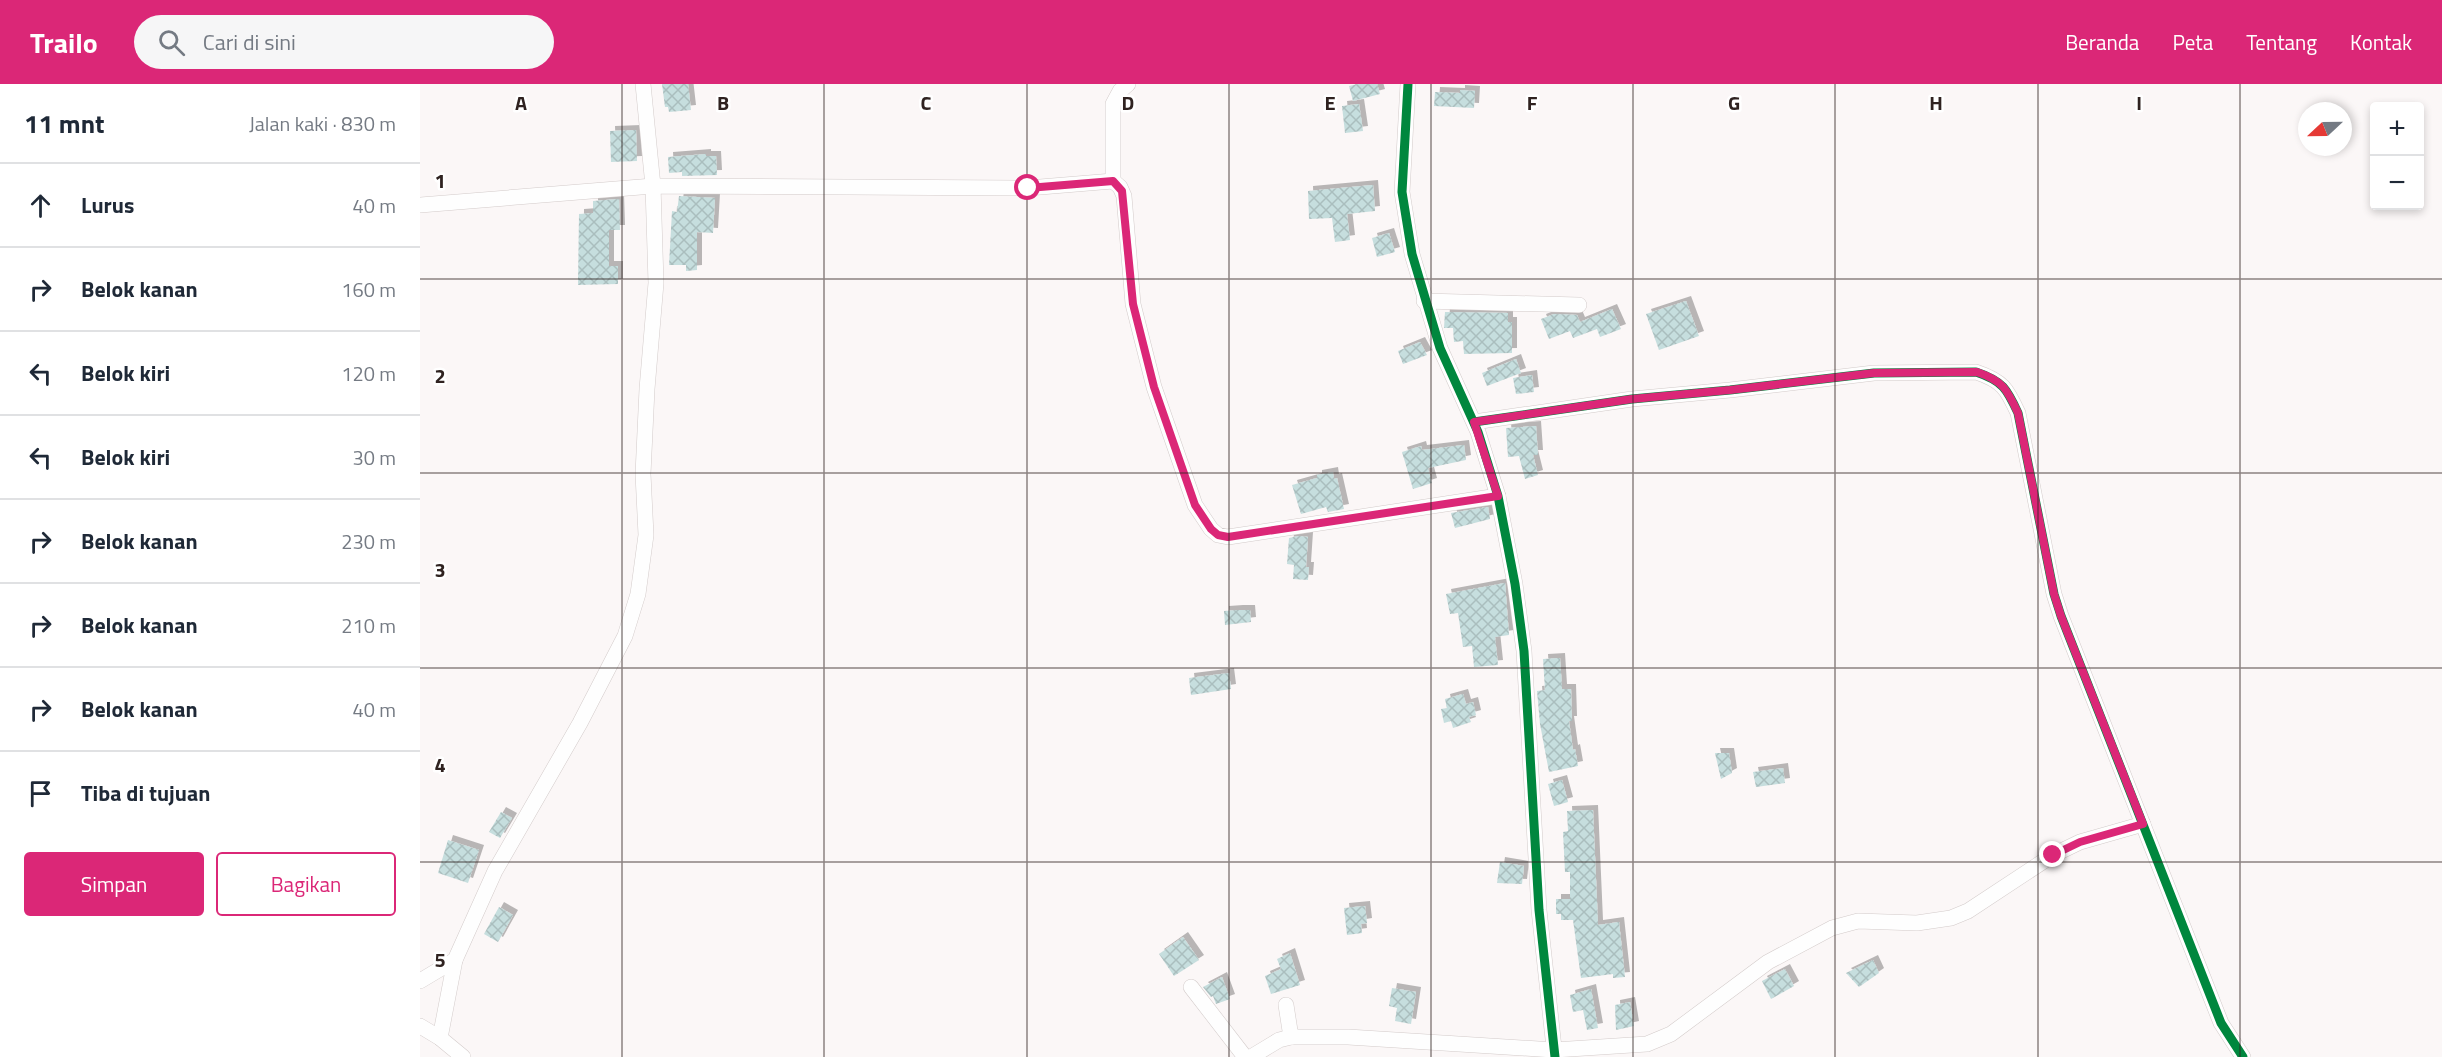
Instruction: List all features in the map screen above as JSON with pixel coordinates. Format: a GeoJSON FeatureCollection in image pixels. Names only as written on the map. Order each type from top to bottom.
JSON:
{"type":"FeatureCollection","features":[{"type":"Feature","properties":{"kind":"street"},"geometry":{"type":"LineString","coordinates":[[440,1038],[455,960],[495,871],[580,723],[625,636],[638,594],[646,535],[643,474],[656,283],[653,186],[643,84]]}},
{"type":"Feature","properties":{"kind":"street"},"geometry":{"type":"LineString","coordinates":[[1113,181],[1113,104],[1120,91],[1128,84]]}},
{"type":"Feature","properties":{"kind":"street"},"geometry":{"type":"LineString","coordinates":[[1408,84],[1402,192],[1412,254],[1424,302],[1440,348],[1474,422],[1498,496],[1524,651],[1539,910],[1555,1053]]}},
{"type":"Feature","properties":{"kind":"street"},"geometry":{"type":"LineString","coordinates":[[420,205],[653,186],[1017,189],[1113,181],[1120,187],[1124,196],[1133,304],[1154,387],[1186,482],[1200,514],[1215,532],[1228,537],[1498,496]]}},
{"type":"Feature","properties":{"kind":"street"},"geometry":{"type":"LineString","coordinates":[[1424,302],[1579,305]]}},
{"type":"Feature","properties":{"kind":"street"},"geometry":{"type":"LineString","coordinates":[[1474,422],[1632,399],[1874,373],[1977,372],[1993,378],[2007,389],[2018,413],[2054,594],[2061,616],[2221,1023],[2243,1057]]}},
{"type":"Feature","properties":{"kind":"street"},"geometry":{"type":"LineString","coordinates":[[1251,1057],[1271,1051],[1290,1037],[1348,1037],[1555,1053],[1632,1047],[1659,1040],[1671,1034],[1755,971],[1832,928],[1858,921],[1917,923],[1951,918],[1968,911],[2053,855],[2080,842],[2143,824]]}},
{"type":"Feature","properties":{"kind":"street"},"geometry":{"type":"LineString","coordinates":[[420,981],[455,960]]}},
{"type":"Feature","properties":{"kind":"street"},"geometry":{"type":"LineString","coordinates":[[1191,987],[1245,1057]]}},
{"type":"Feature","properties":{"kind":"street"},"geometry":{"type":"LineString","coordinates":[[1286,1005],[1290,1037]]}},
{"type":"Feature","properties":{"kind":"street"},"geometry":{"type":"LineString","coordinates":[[420,1026],[464,1057]]}},
{"type":"Feature","properties":{"kind":"building"},"geometry":{"type":"Polygon","coordinates":[[[662,84],[688,84],[691,110],[669,112],[668,107],[665,107],[662,84]]]}},
{"type":"Feature","properties":{"kind":"building"},"geometry":{"type":"Polygon","coordinates":[[[1377,84],[1380,94],[1353,101],[1349,86],[1377,84]]]}},
{"type":"Feature","properties":{"kind":"building"},"geometry":{"type":"Polygon","coordinates":[[[1460,90],[1475,91],[1474,108],[1434,106],[1435,92],[1460,93],[1460,90]]]}},
{"type":"Feature","properties":{"kind":"building"},"geometry":{"type":"Polygon","coordinates":[[[1359,104],[1363,131],[1345,133],[1342,106],[1359,104]]]}},
{"type":"Feature","properties":{"kind":"building"},"geometry":{"type":"Polygon","coordinates":[[[636,130],[637,161],[611,162],[610,131],[636,130]]]}},
{"type":"Feature","properties":{"kind":"building"},"geometry":{"type":"Polygon","coordinates":[[[706,154],[706,156],[716,156],[717,175],[682,176],[682,172],[669,173],[668,157],[706,154]]]}},
{"type":"Feature","properties":{"kind":"building"},"geometry":{"type":"Polygon","coordinates":[[[1373,185],[1375,211],[1347,214],[1350,240],[1335,242],[1332,218],[1309,219],[1308,191],[1373,185]]]}},
{"type":"Feature","properties":{"kind":"building"},"geometry":{"type":"Polygon","coordinates":[[[679,196],[715,198],[713,233],[697,232],[697,270],[686,271],[686,265],[669,265],[672,211],[677,212],[679,196]]]}},
{"type":"Feature","properties":{"kind":"building"},"geometry":{"type":"Polygon","coordinates":[[[619,199],[620,230],[609,230],[609,266],[618,266],[618,284],[578,285],[579,214],[593,213],[593,201],[619,199]]]}},
{"type":"Feature","properties":{"kind":"building"},"geometry":{"type":"Polygon","coordinates":[[[1389,233],[1395,252],[1377,257],[1372,238],[1389,233]]]}},
{"type":"Feature","properties":{"kind":"building"},"geometry":{"type":"Polygon","coordinates":[[[1686,301],[1699,336],[1659,350],[1646,314],[1686,301]]]}},
{"type":"Feature","properties":{"kind":"building"},"geometry":{"type":"Polygon","coordinates":[[[1612,309],[1621,329],[1600,337],[1597,329],[1573,338],[1570,331],[1549,339],[1541,319],[1554,314],[1577,315],[1580,322],[1612,309]]]}},
{"type":"Feature","properties":{"kind":"building"},"geometry":{"type":"Polygon","coordinates":[[[1445,312],[1508,313],[1508,322],[1512,322],[1512,353],[1464,354],[1463,341],[1454,342],[1453,328],[1444,328],[1445,312]]]}},
{"type":"Feature","properties":{"kind":"building"},"geometry":{"type":"Polygon","coordinates":[[[1420,342],[1427,355],[1403,364],[1398,351],[1420,342]]]}},
{"type":"Feature","properties":{"kind":"building"},"geometry":{"type":"Polygon","coordinates":[[[1516,359],[1521,373],[1487,386],[1482,373],[1516,359]]]}},
{"type":"Feature","properties":{"kind":"building"},"geometry":{"type":"Polygon","coordinates":[[[1532,375],[1534,392],[1516,394],[1513,378],[1532,375]]]}},
{"type":"Feature","properties":{"kind":"building"},"geometry":{"type":"Polygon","coordinates":[[[1536,426],[1538,455],[1533,455],[1538,475],[1525,479],[1519,456],[1508,457],[1506,428],[1536,426]]]}},
{"type":"Feature","properties":{"kind":"building"},"geometry":{"type":"Polygon","coordinates":[[[1464,445],[1466,460],[1428,468],[1432,483],[1413,489],[1402,452],[1421,446],[1422,450],[1464,445]]]}},
{"type":"Feature","properties":{"kind":"building"},"geometry":{"type":"Polygon","coordinates":[[[1333,472],[1334,479],[1337,478],[1344,509],[1328,512],[1326,507],[1301,514],[1292,485],[1317,478],[1317,475],[1333,472]]]}},
{"type":"Feature","properties":{"kind":"building"},"geometry":{"type":"Polygon","coordinates":[[[1488,507],[1490,519],[1455,528],[1451,513],[1488,507]]]}},
{"type":"Feature","properties":{"kind":"building"},"geometry":{"type":"Polygon","coordinates":[[[1308,537],[1306,567],[1309,567],[1308,580],[1293,579],[1294,565],[1287,564],[1289,538],[1308,537]]]}},
{"type":"Feature","properties":{"kind":"building"},"geometry":{"type":"Polygon","coordinates":[[[1505,583],[1509,635],[1495,637],[1498,665],[1474,667],[1472,646],[1463,647],[1458,613],[1450,614],[1446,594],[1505,583]]]}},
{"type":"Feature","properties":{"kind":"building"},"geometry":{"type":"Polygon","coordinates":[[[1250,610],[1251,622],[1225,625],[1224,611],[1250,610]]]}},
{"type":"Feature","properties":{"kind":"building"},"geometry":{"type":"Polygon","coordinates":[[[1560,658],[1562,689],[1571,689],[1572,721],[1569,721],[1578,766],[1549,772],[1540,724],[1537,691],[1545,690],[1543,659],[1560,658]]]}},
{"type":"Feature","properties":{"kind":"building"},"geometry":{"type":"Polygon","coordinates":[[[1229,673],[1231,689],[1191,695],[1189,678],[1229,673]]]}},
{"type":"Feature","properties":{"kind":"building"},"geometry":{"type":"Polygon","coordinates":[[[1463,694],[1466,704],[1473,702],[1476,715],[1469,717],[1471,722],[1453,728],[1451,721],[1444,723],[1441,709],[1447,708],[1445,699],[1463,694]]]}},
{"type":"Feature","properties":{"kind":"building"},"geometry":{"type":"Polygon","coordinates":[[[1715,753],[1729,753],[1732,773],[1721,779],[1715,753]]]}},
{"type":"Feature","properties":{"kind":"building"},"geometry":{"type":"Polygon","coordinates":[[[1783,768],[1785,783],[1756,787],[1753,772],[1783,768]]]}},
{"type":"Feature","properties":{"kind":"building"},"geometry":{"type":"Polygon","coordinates":[[[1562,780],[1568,802],[1554,806],[1548,784],[1562,780]]]}},
{"type":"Feature","properties":{"kind":"building"},"geometry":{"type":"Polygon","coordinates":[[[1593,810],[1598,925],[1619,922],[1625,977],[1613,978],[1613,974],[1581,978],[1573,920],[1561,920],[1561,914],[1556,914],[1556,899],[1570,899],[1570,872],[1565,872],[1563,832],[1568,831],[1567,811],[1593,810]]]}},
{"type":"Feature","properties":{"kind":"building"},"geometry":{"type":"Polygon","coordinates":[[[501,812],[512,818],[500,838],[489,832],[501,812]]]}},
{"type":"Feature","properties":{"kind":"building"},"geometry":{"type":"Polygon","coordinates":[[[448,840],[479,850],[468,883],[438,873],[448,840]]]}},
{"type":"Feature","properties":{"kind":"building"},"geometry":{"type":"Polygon","coordinates":[[[1500,862],[1524,866],[1522,884],[1497,883],[1500,862]]]}},
{"type":"Feature","properties":{"kind":"building"},"geometry":{"type":"Polygon","coordinates":[[[1365,906],[1367,923],[1361,924],[1362,933],[1347,935],[1344,908],[1365,906]]]}},
{"type":"Feature","properties":{"kind":"building"},"geometry":{"type":"Polygon","coordinates":[[[499,907],[513,915],[498,942],[484,934],[499,907]]]}},
{"type":"Feature","properties":{"kind":"building"},"geometry":{"type":"Polygon","coordinates":[[[1183,937],[1199,960],[1174,976],[1159,954],[1183,937]]]}},
{"type":"Feature","properties":{"kind":"building"},"geometry":{"type":"Polygon","coordinates":[[[1290,953],[1300,985],[1271,994],[1265,976],[1281,969],[1277,959],[1290,953]]]}},
{"type":"Feature","properties":{"kind":"building"},"geometry":{"type":"Polygon","coordinates":[[[1873,960],[1879,973],[1859,987],[1846,973],[1873,960]]]}},
{"type":"Feature","properties":{"kind":"building"},"geometry":{"type":"Polygon","coordinates":[[[1785,969],[1794,986],[1771,999],[1762,981],[1785,969]]]}},
{"type":"Feature","properties":{"kind":"building"},"geometry":{"type":"Polygon","coordinates":[[[1222,977],[1230,999],[1216,1004],[1213,996],[1211,997],[1203,987],[1222,977]]]}},
{"type":"Feature","properties":{"kind":"building"},"geometry":{"type":"Polygon","coordinates":[[[1392,988],[1416,992],[1411,1024],[1395,1021],[1397,1008],[1389,1006],[1392,988]]]}},
{"type":"Feature","properties":{"kind":"building"},"geometry":{"type":"Polygon","coordinates":[[[1591,989],[1598,1028],[1587,1030],[1583,1010],[1573,1012],[1570,995],[1591,989]]]}},
{"type":"Feature","properties":{"kind":"building"},"geometry":{"type":"Polygon","coordinates":[[[1630,1002],[1634,1026],[1616,1030],[1615,1005],[1630,1002]]]}},
{"type":"Feature","properties":{"kind":"cycle path"},"geometry":{"type":"LineString","coordinates":[[1408,84],[1402,192],[1412,254],[1440,348],[1478,432],[1498,496],[1515,584],[1524,651],[1539,910],[1555,1057]]}},
{"type":"Feature","properties":{"kind":"cycle path"},"geometry":{"type":"LineString","coordinates":[[1474,422],[1632,399],[1874,373],[1976,372],[2003,387],[2018,413],[2054,594],[2061,616],[2221,1023],[2243,1057]]}},
{"type":"Feature","properties":{"kind":"route"},"geometry":{"type":"LineString","coordinates":[[1028,188],[1113,181],[1120,187],[1124,196],[1133,304],[1154,387],[1195,505],[1211,529],[1218,535],[1228,537],[1498,496],[1474,422],[1632,399],[1874,373],[1977,372],[1993,378],[2007,389],[2018,413],[2054,594],[2143,824],[2080,842],[2053,855]]}}]}
